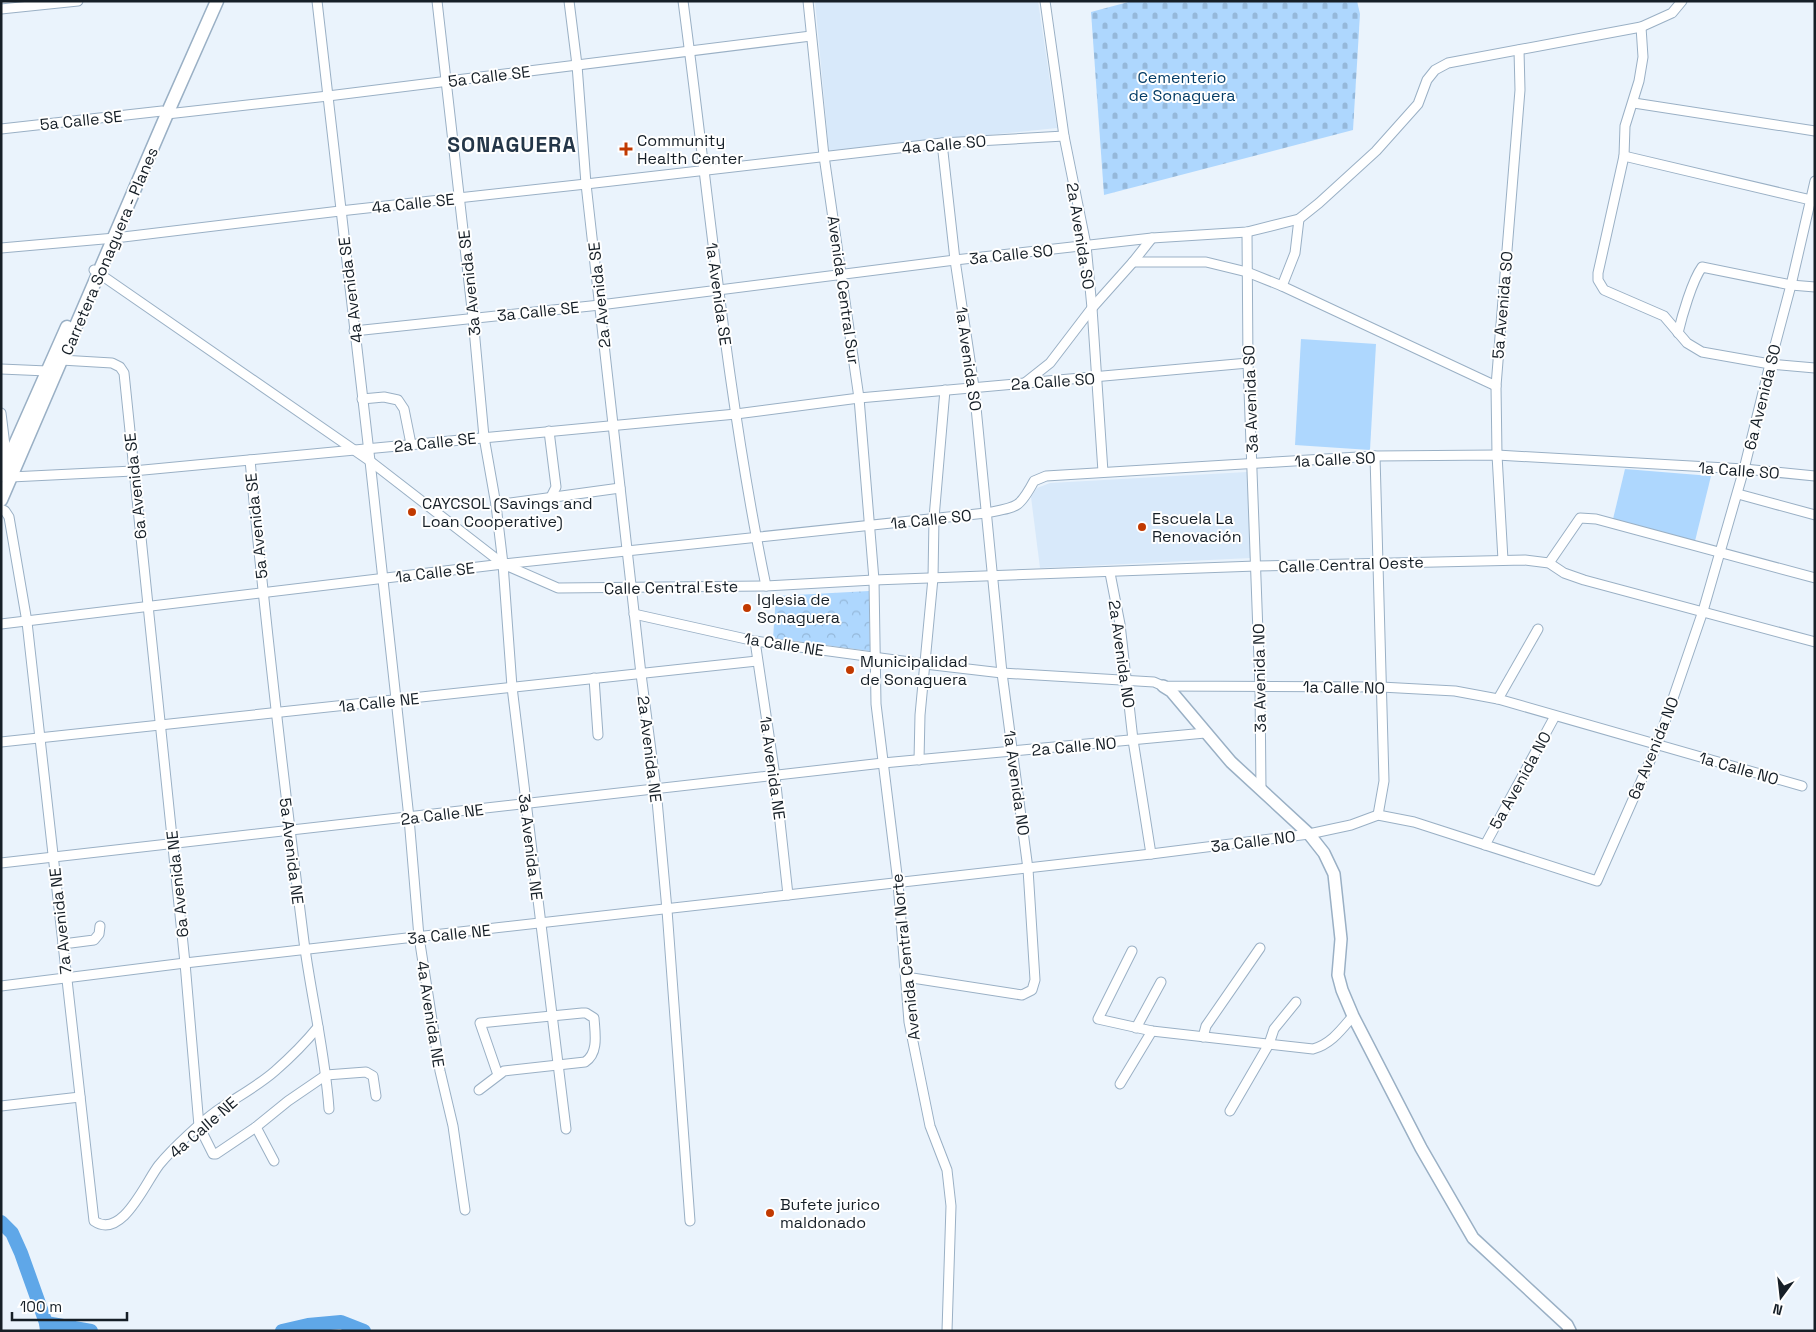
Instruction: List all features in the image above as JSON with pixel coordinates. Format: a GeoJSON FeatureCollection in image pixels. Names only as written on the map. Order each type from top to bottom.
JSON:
{"type":"FeatureCollection","features":[{"type":"Feature","properties":{"kind":"main road","name":"Carretera Sonaguera - Planes"},"geometry":{"type":"LineString","coordinates":[[1,500],[7,462],[47,371],[111,238],[209,1]]}},
{"type":"Feature","properties":{"kind":"main road","name":"Carretera Sonaguera - Planes"},"geometry":{"type":"LineString","coordinates":[[164,113],[217,1]]}},
{"type":"Feature","properties":{"kind":"main road","name":"Carretera Sonaguera - Planes"},"geometry":{"type":"LineString","coordinates":[[6,476],[62,360],[96,271]]}},
{"type":"Feature","properties":{"kind":"street"},"geometry":{"type":"LineString","coordinates":[[1,9],[78,1]]}},
{"type":"Feature","properties":{"kind":"street","name":"4a Avenida SE"},"geometry":{"type":"LineString","coordinates":[[317,1],[369,448],[382,578]]}},
{"type":"Feature","properties":{"kind":"street","name":"3a Avenida SE"},"geometry":{"type":"LineString","coordinates":[[437,1],[473,318],[484,437],[496,505],[503,564]]}},
{"type":"Feature","properties":{"kind":"street","name":"2a Avenida SE"},"geometry":{"type":"LineString","coordinates":[[569,1],[577,65],[586,184],[631,588]]}},
{"type":"Feature","properties":{"kind":"street","name":"1a Avenida SE"},"geometry":{"type":"LineString","coordinates":[[684,1],[718,289],[736,414],[766,586]]}},
{"type":"Feature","properties":{"kind":"street","name":"Avenida Central Sur"},"geometry":{"type":"LineString","coordinates":[[808,1],[824,156],[859,398],[874,580]]}},
{"type":"Feature","properties":{"kind":"street","name":"2a Avenida SO"},"geometry":{"type":"LineString","coordinates":[[1045,1],[1064,136],[1086,245],[1092,308],[1102,472]]}},
{"type":"Feature","properties":{"kind":"street"},"geometry":{"type":"LineString","coordinates":[[1282,286],[1295,253],[1299,219],[1376,151],[1418,104],[1427,80],[1435,70],[1448,63],[1641,27],[1672,13],[1682,1]]}},
{"type":"Feature","properties":{"kind":"street"},"geometry":{"type":"LineString","coordinates":[[1641,27],[1643,57],[1634,103],[1625,126],[1624,156],[1598,280],[1604,290],[1664,316],[1687,343],[1702,352],[1770,364],[1815,368]]}},
{"type":"Feature","properties":{"kind":"street","name":"5a Calle SE"},"geometry":{"type":"LineString","coordinates":[[1,130],[328,96],[811,36]]}},
{"type":"Feature","properties":{"kind":"street","name":"5a Avenida SO"},"geometry":{"type":"LineString","coordinates":[[1503,560],[1497,455],[1496,386],[1520,90],[1519,50]]}},
{"type":"Feature","properties":{"kind":"street"},"geometry":{"type":"LineString","coordinates":[[1634,103],[1815,131]]}},
{"type":"Feature","properties":{"kind":"street","name":"4a Calle SO"},"geometry":{"type":"LineString","coordinates":[[824,156],[942,143],[1064,136]]}},
{"type":"Feature","properties":{"kind":"street","name":"1a Avenida SO"},"geometry":{"type":"LineString","coordinates":[[942,143],[955,260],[974,387],[992,576]]}},
{"type":"Feature","properties":{"kind":"street","name":"4a Calle SE"},"geometry":{"type":"LineString","coordinates":[[1,248],[111,238],[824,156]]}},
{"type":"Feature","properties":{"kind":"street"},"geometry":{"type":"LineString","coordinates":[[1624,156],[1813,201]]}},
{"type":"Feature","properties":{"kind":"street","name":"6a Avenida SO"},"geometry":{"type":"LineString","coordinates":[[1703,611],[1738,494],[1813,201],[1815,180]]}},
{"type":"Feature","properties":{"kind":"street","name":"3a Calle SO"},"geometry":{"type":"LineString","coordinates":[[842,275],[1086,245],[1152,238],[1247,232],[1299,219]]}},
{"type":"Feature","properties":{"kind":"street","name":"3a Avenida SO"},"geometry":{"type":"LineString","coordinates":[[1247,232],[1248,363],[1256,566]]}},
{"type":"Feature","properties":{"kind":"street"},"geometry":{"type":"LineString","coordinates":[[1026,382],[1050,363],[1092,308],[1152,238]]}},
{"type":"Feature","properties":{"kind":"street"},"geometry":{"type":"LineString","coordinates":[[1133,262],[1206,262],[1247,272],[1282,286],[1496,386]]}},
{"type":"Feature","properties":{"kind":"street"},"geometry":{"type":"LineString","coordinates":[[1678,333],[1695,280],[1702,268],[1791,285],[1815,287]]}},
{"type":"Feature","properties":{"kind":"street","name":"Calle Central Este"},"geometry":{"type":"LineString","coordinates":[[96,271],[370,461],[503,564],[558,588],[766,586],[874,580]]}},
{"type":"Feature","properties":{"kind":"street","name":"3a Calle SE"},"geometry":{"type":"LineString","coordinates":[[354,331],[600,305],[842,275]]}},
{"type":"Feature","properties":{"kind":"street","name":"6a Avenida SE"},"geometry":{"type":"LineString","coordinates":[[62,360],[112,363],[120,367],[124,373],[147,607]]}},
{"type":"Feature","properties":{"kind":"street","name":"2a Calle SO"},"geometry":{"type":"LineString","coordinates":[[859,398],[1248,363]]}},
{"type":"Feature","properties":{"kind":"street"},"geometry":{"type":"LineString","coordinates":[[1,370],[47,371]]}},
{"type":"Feature","properties":{"kind":"street"},"geometry":{"type":"LineString","coordinates":[[919,760],[920,716],[933,578],[934,518],[945,390]]}},
{"type":"Feature","properties":{"kind":"street"},"geometry":{"type":"LineString","coordinates":[[362,399],[384,397],[398,400],[404,409],[410,444]]}},
{"type":"Feature","properties":{"kind":"street","name":"2a Calle SE"},"geometry":{"type":"LineString","coordinates":[[6,476],[133,471],[736,414],[859,398]]}},
{"type":"Feature","properties":{"kind":"street"},"geometry":{"type":"LineString","coordinates":[[1,413],[7,462]]}},
{"type":"Feature","properties":{"kind":"street"},"geometry":{"type":"LineString","coordinates":[[549,431],[556,487],[551,497]]}},
{"type":"Feature","properties":{"kind":"street","name":"1a Calle SO"},"geometry":{"type":"LineString","coordinates":[[870,525],[986,513],[1012,508],[1024,501],[1034,481],[1046,476],[1375,456],[1497,455],[1744,469],[1815,476]]}},
{"type":"Feature","properties":{"kind":"street"},"geometry":{"type":"LineString","coordinates":[[1375,456],[1384,781],[1378,815],[1414,822],[1485,844]]}},
{"type":"Feature","properties":{"kind":"street","name":"5a Avenida SE"},"geometry":{"type":"LineString","coordinates":[[250,460],[262,593]]}},
{"type":"Feature","properties":{"kind":"street"},"geometry":{"type":"LineString","coordinates":[[496,505],[620,488]]}},
{"type":"Feature","properties":{"kind":"street"},"geometry":{"type":"LineString","coordinates":[[1738,494],[1815,515]]}},
{"type":"Feature","properties":{"kind":"street","name":"7a Avenida NE"},"geometry":{"type":"LineString","coordinates":[[1,509],[9,517],[27,622],[94,1221]]}},
{"type":"Feature","properties":{"kind":"street"},"geometry":{"type":"LineString","coordinates":[[1549,563],[1580,518],[1596,519],[1815,578]]}},
{"type":"Feature","properties":{"kind":"street","name":"1a Calle SE"},"geometry":{"type":"LineString","coordinates":[[1,624],[503,564],[870,525]]}},
{"type":"Feature","properties":{"kind":"street","name":"Calle Central Oeste"},"geometry":{"type":"LineString","coordinates":[[874,580],[1256,566],[1503,560],[1549,563],[1564,573],[1584,580],[1815,642]]}},
{"type":"Feature","properties":{"kind":"street","name":"3a Avenida NE"},"geometry":{"type":"LineString","coordinates":[[503,564],[512,687],[566,1129]]}},
{"type":"Feature","properties":{"kind":"street","name":"3a Avenida NO"},"geometry":{"type":"LineString","coordinates":[[1256,566],[1260,687],[1260,790]]}},
{"type":"Feature","properties":{"kind":"street","name":"2a Avenida NO"},"geometry":{"type":"LineString","coordinates":[[1110,572],[1120,624],[1133,740],[1151,854]]}},
{"type":"Feature","properties":{"kind":"street","name":"1a Avenida NO"},"geometry":{"type":"LineString","coordinates":[[906,977],[1022,994],[1032,990],[1035,980],[1028,869],[1002,673],[992,576]]}},
{"type":"Feature","properties":{"kind":"street","name":"4a Avenida NE"},"geometry":{"type":"LineString","coordinates":[[382,578],[409,818],[420,936],[440,1071],[452,1126],[465,1210]]}},
{"type":"Feature","properties":{"kind":"street","name":"Avenida Central Norte"},"geometry":{"type":"LineString","coordinates":[[874,580],[876,704],[898,883],[909,1022],[930,1126],[947,1170],[951,1206],[947,1331]]}},
{"type":"Feature","properties":{"kind":"street","name":"2a Avenida NE"},"geometry":{"type":"LineString","coordinates":[[631,588],[656,790],[667,910],[690,1221]]}},
{"type":"Feature","properties":{"kind":"street","name":"5a Avenida NE"},"geometry":{"type":"LineString","coordinates":[[262,593],[304,950],[326,1075],[329,1109]]}},
{"type":"Feature","properties":{"kind":"street","name":"6a Avenida NE"},"geometry":{"type":"LineString","coordinates":[[147,607],[185,963],[199,1126],[214,1154],[256,1127]]}},
{"type":"Feature","properties":{"kind":"street","name":"6a Avenida NO"},"geometry":{"type":"LineString","coordinates":[[1485,844],[1597,881],[1657,745],[1703,611]]}},
{"type":"Feature","properties":{"kind":"street","name":"1a Calle NE"},"geometry":{"type":"LineString","coordinates":[[634,614],[755,640],[875,657]]}},
{"type":"Feature","properties":{"kind":"street"},"geometry":{"type":"LineString","coordinates":[[1498,699],[1538,629]]}},
{"type":"Feature","properties":{"kind":"street","name":"1a Avenida NE"},"geometry":{"type":"LineString","coordinates":[[755,640],[775,776],[788,895]]}},
{"type":"Feature","properties":{"kind":"street","name":"1a Calle NO"},"geometry":{"type":"LineString","coordinates":[[875,657],[1002,673],[1154,682],[1162,686],[1381,687],[1455,691],[1498,699],[1802,786]]}},
{"type":"Feature","properties":{"kind":"street","name":"1a Calle NE"},"geometry":{"type":"LineString","coordinates":[[1,742],[757,661]]}},
{"type":"Feature","properties":{"kind":"street"},"geometry":{"type":"LineString","coordinates":[[594,678],[598,734]]}},
{"type":"Feature","properties":{"kind":"street"},"geometry":{"type":"LineString","coordinates":[[1162,686],[1171,692],[1231,762],[1309,834],[1324,853],[1334,874],[1341,939],[1338,975],[1353,1016],[1421,1148],[1473,1238],[1560,1318],[1570,1331]]}},
{"type":"Feature","properties":{"kind":"street","name":"5a Avenida NO"},"geometry":{"type":"LineString","coordinates":[[1485,844],[1556,716]]}},
{"type":"Feature","properties":{"kind":"street","name":"2a Calle NO"},"geometry":{"type":"LineString","coordinates":[[883,764],[1205,733]]}},
{"type":"Feature","properties":{"kind":"street","name":"2a Calle NE"},"geometry":{"type":"LineString","coordinates":[[1,863],[883,764]]}},
{"type":"Feature","properties":{"kind":"street","name":"3a Calle NO"},"geometry":{"type":"LineString","coordinates":[[898,883],[1309,834],[1351,825],[1378,815]]}},
{"type":"Feature","properties":{"kind":"street","name":"3a Calle NE"},"geometry":{"type":"LineString","coordinates":[[1,986],[420,936],[898,883]]}},
{"type":"Feature","properties":{"kind":"street"},"geometry":{"type":"LineString","coordinates":[[63,944],[94,940],[99,934],[100,926]]}},
{"type":"Feature","properties":{"kind":"street"},"geometry":{"type":"LineString","coordinates":[[1203,1037],[1206,1026],[1260,948]]}},
{"type":"Feature","properties":{"kind":"street"},"geometry":{"type":"LineString","coordinates":[[1132,951],[1098,1019],[1152,1031],[1313,1049],[1324,1046],[1331,1041],[1353,1016]]}},
{"type":"Feature","properties":{"kind":"street"},"geometry":{"type":"LineString","coordinates":[[1136,1028],[1161,982]]}},
{"type":"Feature","properties":{"kind":"street"},"geometry":{"type":"LineString","coordinates":[[1230,1111],[1269,1044],[1274,1029],[1296,1002]]}},
{"type":"Feature","properties":{"kind":"street"},"geometry":{"type":"LineString","coordinates":[[479,1090],[504,1071],[585,1062],[592,1058],[594,1052],[594,1018],[586,1013],[582,1013],[480,1023],[498,1075]]}},
{"type":"Feature","properties":{"kind":"street","name":"4a Calle NE"},"geometry":{"type":"LineString","coordinates":[[94,1221],[100,1225],[108,1226],[120,1220],[137,1200],[160,1165],[199,1126],[217,1111],[274,1072],[302,1046],[318,1027]]}},
{"type":"Feature","properties":{"kind":"street"},"geometry":{"type":"LineString","coordinates":[[1120,1084],[1152,1031]]}},
{"type":"Feature","properties":{"kind":"street"},"geometry":{"type":"LineString","coordinates":[[274,1161],[256,1127],[288,1101],[326,1075],[366,1072],[373,1076],[376,1096]]}},
{"type":"Feature","properties":{"kind":"street"},"geometry":{"type":"LineString","coordinates":[[1,1106],[80,1097]]}},
{"type":"Feature","properties":{"kind":"shaded area"},"geometry":{"type":"Polygon","coordinates":[[[815,1],[1038,1],[1057,128],[829,151],[815,1]]]}},
{"type":"Feature","properties":{"kind":"shaded area","name":"Escuela La Renovación"},"geometry":{"type":"Polygon","coordinates":[[[1247,472],[1251,558],[1040,568],[1031,497],[1037,488],[1050,483],[1247,472]]]}},
{"type":"Feature","properties":{"kind":"green space","name":"Cementerio de Sonaguera"},"geometry":{"type":"Polygon","coordinates":[[[1132,1],[1357,1],[1360,14],[1353,130],[1104,195],[1091,12],[1132,1]]]}},
{"type":"Feature","properties":{"kind":"green space"},"geometry":{"type":"Polygon","coordinates":[[[1301,339],[1376,344],[1370,450],[1295,445],[1301,339]]]}},
{"type":"Feature","properties":{"kind":"green space"},"geometry":{"type":"Polygon","coordinates":[[[1625,469],[1711,476],[1695,541],[1613,519],[1625,469]]]}},
{"type":"Feature","properties":{"kind":"green space"},"geometry":{"type":"Polygon","coordinates":[[[869,591],[870,651],[773,638],[776,596],[869,591]]]}},
{"type":"Feature","properties":{"kind":"waterway"},"geometry":{"type":"LineString","coordinates":[[1,1222],[12,1233],[21,1253],[46,1323],[47,1331]]}},
{"type":"Feature","properties":{"kind":"waterway"},"geometry":{"type":"LineString","coordinates":[[282,1331],[308,1325],[341,1322],[364,1331]]}},
{"type":"Feature","properties":{"kind":"waterway"},"geometry":{"type":"LineString","coordinates":[[46,1323],[91,1331]]}},
{"type":"Feature","properties":{"kind":"place","name":"Community Health Center"},"geometry":{"type":"Point","coordinates":[626,149]}},
{"type":"Feature","properties":{"kind":"place","name":"CAYCSOL (Savings and Loan Cooperative)"},"geometry":{"type":"Point","coordinates":[412,512]}},
{"type":"Feature","properties":{"kind":"place","name":"Escuela La Renovación"},"geometry":{"type":"Point","coordinates":[1142,527]}},
{"type":"Feature","properties":{"kind":"place","name":"Iglesia de Sonaguera"},"geometry":{"type":"Point","coordinates":[747,608]}},
{"type":"Feature","properties":{"kind":"place","name":"Municipalidad de Sonaguera"},"geometry":{"type":"Point","coordinates":[850,670]}},
{"type":"Feature","properties":{"kind":"place","name":"Bufete jurico maldonado"},"geometry":{"type":"Point","coordinates":[770,1213]}},
{"type":"Feature","properties":{"kind":"district","name":"SONAGUERA"},"geometry":{"type":"Point","coordinates":[512,145]}}]}
